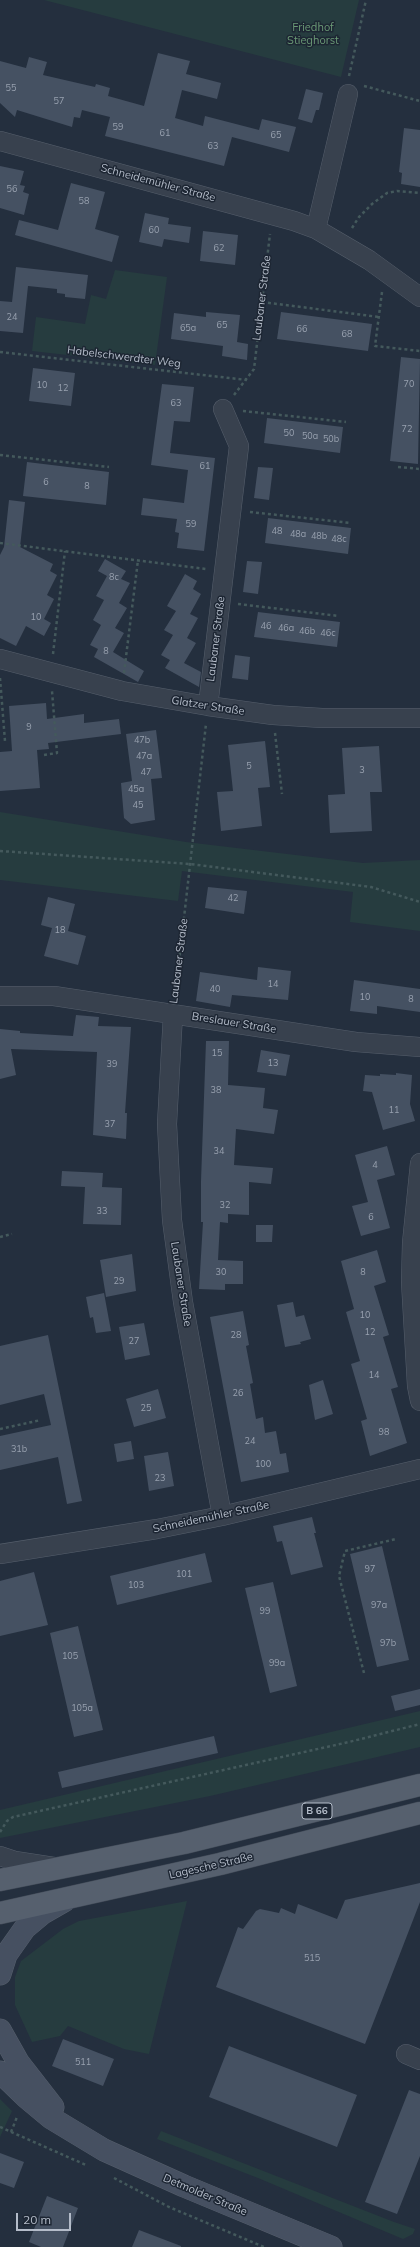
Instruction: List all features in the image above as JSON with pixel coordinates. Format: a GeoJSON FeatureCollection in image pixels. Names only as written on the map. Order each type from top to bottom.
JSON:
{"type":"FeatureCollection","features":[{"type":"Feature","properties":{"kind":"main road","name":"B 66"},"geometry":{"type":"LineString","coordinates":[[0,1880],[184,1843],[420,1785]]}},
{"type":"Feature","properties":{"kind":"main road","name":"Lagesche Straße"},"geometry":{"type":"LineString","coordinates":[[0,1914],[227,1862],[420,1813]]}},
{"type":"Feature","properties":{"kind":"main road"},"geometry":{"type":"LineString","coordinates":[[0,1974],[6,1955],[25,1928],[43,1913],[71,1897]]}},
{"type":"Feature","properties":{"kind":"main road","name":"Detmolder Straße"},"geometry":{"type":"LineString","coordinates":[[0,2030],[18,2062],[45,2099],[81,2137]]}},
{"type":"Feature","properties":{"kind":"main road","name":"Detmolder Straße"},"geometry":{"type":"LineString","coordinates":[[0,2072],[27,2098],[81,2137],[144,2169],[331,2247]]}},
{"type":"Feature","properties":{"kind":"street"},"geometry":{"type":"LineString","coordinates":[[316,229],[348,88]]}},
{"type":"Feature","properties":{"kind":"street","name":"Schneidemühler Straße"},"geometry":{"type":"LineString","coordinates":[[0,141],[272,214],[316,229],[390,273],[420,297]]}},
{"type":"Feature","properties":{"kind":"street","name":"Laubaner Straße"},"geometry":{"type":"LineString","coordinates":[[208,706],[239,446],[223,409]]}},
{"type":"Feature","properties":{"kind":"street","name":"Glatzer Straße"},"geometry":{"type":"LineString","coordinates":[[0,659],[122,692],[208,706],[273,715],[322,718],[420,718]]}},
{"type":"Feature","properties":{"kind":"street","name":"Breslauer Straße"},"geometry":{"type":"LineString","coordinates":[[0,996],[54,996],[356,1042],[420,1047]]}},
{"type":"Feature","properties":{"kind":"street","name":"Laubaner Straße"},"geometry":{"type":"LineString","coordinates":[[173,1014],[167,1124],[172,1220],[183,1302],[222,1516]]}},
{"type":"Feature","properties":{"kind":"street"},"geometry":{"type":"LineString","coordinates":[[420,1163],[412,1243],[411,1274],[417,1386],[420,1401]]}},
{"type":"Feature","properties":{"kind":"street","name":"Schneidemühler Straße"},"geometry":{"type":"LineString","coordinates":[[0,1554],[157,1529],[222,1516],[420,1469]]}},
{"type":"Feature","properties":{"kind":"street"},"geometry":{"type":"LineString","coordinates":[[0,1856],[15,1861],[64,1868]]}},
{"type":"Feature","properties":{"kind":"path"},"geometry":{"type":"LineString","coordinates":[[366,0],[348,88],[420,101]]}},
{"type":"Feature","properties":{"kind":"path"},"geometry":{"type":"LineString","coordinates":[[343,244],[359,217],[372,204],[387,193],[397,191],[420,193]]}},
{"type":"Feature","properties":{"kind":"path","name":"Laubaner Straße"},"geometry":{"type":"LineString","coordinates":[[247,380],[254,369],[272,214]]}},
{"type":"Feature","properties":{"kind":"path"},"geometry":{"type":"LineString","coordinates":[[390,273],[382,288],[375,346],[420,351]]}},
{"type":"Feature","properties":{"kind":"path"},"geometry":{"type":"LineString","coordinates":[[262,302],[379,317]]}},
{"type":"Feature","properties":{"kind":"path","name":"Habelschwerdter Weg"},"geometry":{"type":"LineString","coordinates":[[0,352],[247,380]]}},
{"type":"Feature","properties":{"kind":"path"},"geometry":{"type":"LineString","coordinates":[[223,409],[346,422]]}},
{"type":"Feature","properties":{"kind":"path"},"geometry":{"type":"LineString","coordinates":[[0,455],[109,467]]}},
{"type":"Feature","properties":{"kind":"path"},"geometry":{"type":"LineString","coordinates":[[398,467],[420,469]]}},
{"type":"Feature","properties":{"kind":"path"},"geometry":{"type":"LineString","coordinates":[[231,510],[351,523]]}},
{"type":"Feature","properties":{"kind":"path"},"geometry":{"type":"LineString","coordinates":[[0,543],[224,571]]}},
{"type":"Feature","properties":{"kind":"path"},"geometry":{"type":"LineString","coordinates":[[122,692],[138,560]]}},
{"type":"Feature","properties":{"kind":"path"},"geometry":{"type":"LineString","coordinates":[[220,602],[339,616]]}},
{"type":"Feature","properties":{"kind":"path"},"geometry":{"type":"LineString","coordinates":[[0,676],[5,741]]}},
{"type":"Feature","properties":{"kind":"path","name":"Laubaner Straße"},"geometry":{"type":"LineString","coordinates":[[173,1014],[208,706]]}},
{"type":"Feature","properties":{"kind":"path"},"geometry":{"type":"LineString","coordinates":[[273,715],[282,794]]}},
{"type":"Feature","properties":{"kind":"path"},"geometry":{"type":"LineString","coordinates":[[0,851],[190,864],[371,887],[420,902]]}},
{"type":"Feature","properties":{"kind":"path"},"geometry":{"type":"LineString","coordinates":[[0,1237],[12,1234]]}},
{"type":"Feature","properties":{"kind":"path"},"geometry":{"type":"LineString","coordinates":[[0,1429],[41,1420]]}},
{"type":"Feature","properties":{"kind":"path"},"geometry":{"type":"LineString","coordinates":[[364,1673],[339,1576],[345,1551],[396,1539]]}},
{"type":"Feature","properties":{"kind":"path"},"geometry":{"type":"LineString","coordinates":[[0,1832],[7,1821],[13,1818],[349,1742],[420,1724]]}},
{"type":"Feature","properties":{"kind":"path"},"geometry":{"type":"LineString","coordinates":[[0,2127],[89,2166]]}},
{"type":"Feature","properties":{"kind":"path"},"geometry":{"type":"LineString","coordinates":[[109,2176],[188,2215],[264,2247]]}},
{"type":"Feature","properties":{"kind":"green space","name":"Friedhof Stieghorst"},"geometry":{"type":"Polygon","coordinates":[[[44,0],[359,0],[341,77],[44,0]]]}},
{"type":"Feature","properties":{"kind":"green space"},"geometry":{"type":"Polygon","coordinates":[[[115,270],[167,277],[155,365],[32,351],[36,317],[85,324],[91,295],[106,299],[115,270]]]}},
{"type":"Feature","properties":{"kind":"green space"},"geometry":{"type":"Polygon","coordinates":[[[0,812],[186,842],[363,863],[420,860],[420,931],[350,922],[353,892],[182,871],[178,901],[0,880],[0,812]]]}},
{"type":"Feature","properties":{"kind":"green space"},"geometry":{"type":"Polygon","coordinates":[[[420,1711],[420,1747],[210,1796],[0,1838],[0,1810],[420,1711]]]}},
{"type":"Feature","properties":{"kind":"green space"},"geometry":{"type":"Polygon","coordinates":[[[187,1901],[149,2054],[124,2049],[68,2026],[60,2036],[32,2042],[15,2005],[15,1977],[21,1961],[63,1929],[79,1921],[187,1901]]]}},
{"type":"Feature","properties":{"kind":"green space"},"geometry":{"type":"Polygon","coordinates":[[[0,2099],[12,2111],[0,2137],[0,2099]]]}},
{"type":"Feature","properties":{"kind":"green space"},"geometry":{"type":"Polygon","coordinates":[[[161,2131],[415,2229],[413,2234],[403,2239],[258,2178],[157,2139],[161,2131]]]}},
{"type":"Feature","properties":{"kind":"building"},"geometry":{"type":"Polygon","coordinates":[[[158,53],[190,61],[186,74],[221,83],[217,99],[182,90],[175,118],[203,126],[205,116],[259,130],[262,119],[296,127],[289,152],[232,137],[224,166],[105,136],[110,117],[82,110],[80,118],[74,117],[72,127],[17,110],[15,117],[0,103],[0,61],[26,68],[29,57],[47,62],[43,75],[95,87],[96,84],[110,88],[108,96],[144,106],[158,53]]]}},
{"type":"Feature","properties":{"kind":"building"},"geometry":{"type":"Polygon","coordinates":[[[306,89],[323,93],[319,110],[316,110],[312,123],[298,119],[306,89]]]}},
{"type":"Feature","properties":{"kind":"building"},"geometry":{"type":"Polygon","coordinates":[[[404,128],[420,130],[420,187],[401,184],[402,173],[399,172],[404,128]]]}},
{"type":"Feature","properties":{"kind":"building"},"geometry":{"type":"Polygon","coordinates":[[[0,166],[24,171],[20,185],[25,186],[23,192],[29,194],[24,215],[0,208],[0,166]]]}},
{"type":"Feature","properties":{"kind":"building"},"geometry":{"type":"Polygon","coordinates":[[[71,183],[105,192],[95,229],[119,236],[112,262],[15,235],[19,220],[58,230],[71,183]]]}},
{"type":"Feature","properties":{"kind":"building"},"geometry":{"type":"Polygon","coordinates":[[[145,213],[169,218],[168,224],[191,227],[189,243],[164,239],[162,247],[139,242],[145,213]]]}},
{"type":"Feature","properties":{"kind":"building"},"geometry":{"type":"Polygon","coordinates":[[[203,231],[238,235],[235,265],[200,261],[203,231]]]}},
{"type":"Feature","properties":{"kind":"building"},"geometry":{"type":"Polygon","coordinates":[[[16,267],[88,275],[85,299],[65,297],[65,294],[57,293],[57,289],[28,286],[23,333],[0,331],[0,301],[12,302],[16,267]]]}},
{"type":"Feature","properties":{"kind":"building"},"geometry":{"type":"Polygon","coordinates":[[[206,312],[240,315],[237,342],[248,344],[247,360],[222,356],[223,346],[171,339],[174,313],[206,317],[206,312]]]}},
{"type":"Feature","properties":{"kind":"building"},"geometry":{"type":"Polygon","coordinates":[[[281,312],[372,324],[368,351],[277,339],[281,312]]]}},
{"type":"Feature","properties":{"kind":"building"},"geometry":{"type":"Polygon","coordinates":[[[401,357],[420,359],[418,464],[390,461],[401,357]]]}},
{"type":"Feature","properties":{"kind":"building"},"geometry":{"type":"Polygon","coordinates":[[[33,368],[75,373],[71,406],[29,401],[33,368]]]}},
{"type":"Feature","properties":{"kind":"building"},"geometry":{"type":"Polygon","coordinates":[[[162,384],[194,387],[190,422],[174,421],[170,453],[215,458],[204,551],[177,548],[179,533],[175,532],[177,519],[141,515],[143,498],[184,503],[188,470],[151,465],[162,384]]]}},
{"type":"Feature","properties":{"kind":"building"},"geometry":{"type":"Polygon","coordinates":[[[267,418],[343,427],[340,453],[264,443],[267,418]]]}},
{"type":"Feature","properties":{"kind":"building"},"geometry":{"type":"Polygon","coordinates":[[[27,462],[109,472],[106,505],[23,496],[27,462]]]}},
{"type":"Feature","properties":{"kind":"building"},"geometry":{"type":"Polygon","coordinates":[[[258,467],[273,468],[269,500],[254,498],[258,467]]]}},
{"type":"Feature","properties":{"kind":"building"},"geometry":{"type":"Polygon","coordinates":[[[9,500],[25,502],[20,547],[53,564],[50,571],[57,575],[47,595],[54,599],[44,619],[51,623],[44,636],[26,626],[16,646],[0,638],[0,555],[4,547],[9,500]]]}},
{"type":"Feature","properties":{"kind":"building"},"geometry":{"type":"Polygon","coordinates":[[[268,518],[351,528],[348,554],[265,543],[268,518]]]}},
{"type":"Feature","properties":{"kind":"building"},"geometry":{"type":"Polygon","coordinates":[[[105,559],[126,571],[121,579],[130,583],[119,603],[127,608],[115,628],[124,633],[113,652],[144,671],[138,682],[94,657],[98,649],[90,645],[101,625],[93,620],[104,600],[96,596],[107,576],[98,571],[105,559]]]}},
{"type":"Feature","properties":{"kind":"building"},"geometry":{"type":"Polygon","coordinates":[[[247,561],[262,562],[258,594],[243,592],[247,561]]]}},
{"type":"Feature","properties":{"kind":"building"},"geometry":{"type":"Polygon","coordinates":[[[185,574],[197,581],[193,589],[201,594],[190,614],[198,618],[187,638],[196,643],[184,663],[201,672],[199,687],[165,668],[170,660],[161,655],[173,635],[164,630],[176,611],[167,606],[185,574]]]}},
{"type":"Feature","properties":{"kind":"building"},"geometry":{"type":"Polygon","coordinates":[[[258,612],[340,622],[337,647],[254,637],[258,612]]]}},
{"type":"Feature","properties":{"kind":"building"},"geometry":{"type":"Polygon","coordinates":[[[235,655],[250,657],[248,680],[232,678],[235,655]]]}},
{"type":"Feature","properties":{"kind":"building"},"geometry":{"type":"Polygon","coordinates":[[[46,703],[47,719],[84,714],[84,723],[119,719],[121,734],[48,743],[49,749],[37,750],[40,788],[0,791],[0,752],[12,751],[9,706],[46,703]]]}},
{"type":"Feature","properties":{"kind":"building"},"geometry":{"type":"Polygon","coordinates":[[[156,730],[162,778],[151,779],[155,820],[131,824],[124,818],[121,783],[132,781],[126,734],[156,730]]]}},
{"type":"Feature","properties":{"kind":"building"},"geometry":{"type":"Polygon","coordinates":[[[265,741],[270,787],[258,788],[262,826],[221,831],[217,792],[233,791],[228,745],[265,741]]]}},
{"type":"Feature","properties":{"kind":"building"},"geometry":{"type":"Polygon","coordinates":[[[379,746],[382,792],[370,792],[372,831],[330,833],[328,795],[345,794],[342,748],[379,746]]]}},
{"type":"Feature","properties":{"kind":"building"},"geometry":{"type":"Polygon","coordinates":[[[208,887],[247,891],[244,914],[205,908],[208,887]]]}},
{"type":"Feature","properties":{"kind":"building"},"geometry":{"type":"Polygon","coordinates":[[[48,897],[75,904],[68,931],[86,936],[78,965],[44,956],[52,928],[41,925],[48,897]]]}},
{"type":"Feature","properties":{"kind":"building"},"geometry":{"type":"Polygon","coordinates":[[[258,967],[291,971],[288,1000],[232,995],[230,1007],[196,1001],[200,972],[257,980],[258,967]]]}},
{"type":"Feature","properties":{"kind":"building"},"geometry":{"type":"Polygon","coordinates":[[[354,980],[420,989],[420,1012],[377,1006],[377,1014],[350,1011],[354,980]]]}},
{"type":"Feature","properties":{"kind":"building"},"geometry":{"type":"Polygon","coordinates":[[[76,1015],[99,1017],[98,1026],[131,1027],[125,1113],[127,1113],[126,1139],[93,1135],[97,1052],[11,1049],[16,1075],[0,1079],[0,1029],[20,1031],[20,1033],[73,1036],[76,1015]]]}},
{"type":"Feature","properties":{"kind":"building"},"geometry":{"type":"Polygon","coordinates":[[[206,1041],[229,1041],[228,1085],[265,1088],[263,1108],[278,1110],[274,1134],[236,1129],[234,1165],[273,1168],[271,1184],[249,1182],[249,1215],[228,1214],[228,1223],[220,1222],[218,1260],[243,1261],[243,1284],[225,1284],[225,1290],[199,1289],[203,1222],[201,1222],[201,1181],[206,1041]]]}},
{"type":"Feature","properties":{"kind":"building"},"geometry":{"type":"Polygon","coordinates":[[[261,1050],[290,1055],[286,1076],[257,1072],[261,1050]]]}},
{"type":"Feature","properties":{"kind":"building"},"geometry":{"type":"Polygon","coordinates":[[[396,1073],[412,1075],[410,1104],[415,1121],[383,1130],[372,1092],[363,1091],[365,1075],[396,1075],[396,1073]]]}},
{"type":"Feature","properties":{"kind":"building"},"geometry":{"type":"Polygon","coordinates":[[[387,1146],[395,1175],[377,1180],[390,1228],[361,1236],[352,1206],[368,1202],[355,1155],[387,1146]]]}},
{"type":"Feature","properties":{"kind":"building"},"geometry":{"type":"Polygon","coordinates":[[[62,1171],[103,1173],[102,1187],[122,1188],[121,1225],[83,1224],[85,1187],[61,1186],[62,1171]]]}},
{"type":"Feature","properties":{"kind":"building"},"geometry":{"type":"Polygon","coordinates":[[[256,1225],[273,1225],[272,1242],[256,1242],[256,1225]]]}},
{"type":"Feature","properties":{"kind":"building"},"geometry":{"type":"Polygon","coordinates":[[[377,1250],[386,1282],[374,1286],[389,1335],[383,1337],[398,1387],[391,1389],[407,1443],[370,1456],[361,1421],[367,1419],[351,1364],[360,1361],[346,1312],[354,1309],[341,1261],[377,1250]]]}},
{"type":"Feature","properties":{"kind":"building"},"geometry":{"type":"Polygon","coordinates":[[[132,1254],[136,1291],[106,1297],[100,1260],[132,1254]]]}},
{"type":"Feature","properties":{"kind":"building"},"geometry":{"type":"Polygon","coordinates":[[[104,1293],[111,1331],[96,1333],[93,1317],[90,1318],[86,1297],[104,1293]]]}},
{"type":"Feature","properties":{"kind":"building"},"geometry":{"type":"Polygon","coordinates":[[[293,1302],[296,1317],[304,1315],[311,1339],[300,1342],[301,1344],[285,1347],[277,1305],[293,1302]]]}},
{"type":"Feature","properties":{"kind":"building"},"geometry":{"type":"Polygon","coordinates":[[[243,1311],[249,1345],[246,1346],[253,1383],[250,1384],[256,1419],[263,1417],[265,1433],[276,1431],[280,1454],[286,1453],[289,1472],[241,1482],[210,1317],[243,1311]]]}},
{"type":"Feature","properties":{"kind":"building"},"geometry":{"type":"Polygon","coordinates":[[[144,1323],[150,1355],[125,1360],[119,1327],[144,1323]]]}},
{"type":"Feature","properties":{"kind":"building"},"geometry":{"type":"Polygon","coordinates":[[[48,1335],[82,1501],[67,1504],[58,1457],[0,1470],[0,1436],[51,1425],[44,1394],[0,1405],[0,1346],[48,1335]]]}},
{"type":"Feature","properties":{"kind":"building"},"geometry":{"type":"Polygon","coordinates":[[[323,1380],[333,1414],[315,1420],[309,1385],[323,1380]]]}},
{"type":"Feature","properties":{"kind":"building"},"geometry":{"type":"Polygon","coordinates":[[[158,1389],[166,1418],[134,1427],[126,1399],[158,1389]]]}},
{"type":"Feature","properties":{"kind":"building"},"geometry":{"type":"Polygon","coordinates":[[[131,1441],[134,1459],[117,1462],[114,1444],[131,1441]]]}},
{"type":"Feature","properties":{"kind":"building"},"geometry":{"type":"Polygon","coordinates":[[[168,1452],[174,1486],[149,1491],[144,1456],[168,1452]]]}},
{"type":"Feature","properties":{"kind":"building"},"geometry":{"type":"Polygon","coordinates":[[[312,1517],[316,1533],[314,1533],[323,1567],[291,1575],[282,1541],[277,1542],[273,1526],[312,1517]]]}},
{"type":"Feature","properties":{"kind":"building"},"geometry":{"type":"Polygon","coordinates":[[[382,1546],[409,1660],[377,1667],[350,1554],[382,1546]]]}},
{"type":"Feature","properties":{"kind":"building"},"geometry":{"type":"Polygon","coordinates":[[[205,1553],[212,1582],[117,1605],[110,1576],[205,1553]]]}},
{"type":"Feature","properties":{"kind":"building"},"geometry":{"type":"Polygon","coordinates":[[[34,1572],[48,1625],[0,1636],[0,1581],[34,1572]]]}},
{"type":"Feature","properties":{"kind":"building"},"geometry":{"type":"Polygon","coordinates":[[[273,1582],[297,1686],[270,1693],[245,1588],[273,1582]]]}},
{"type":"Feature","properties":{"kind":"building"},"geometry":{"type":"Polygon","coordinates":[[[78,1626],[103,1730],[74,1737],[50,1633],[78,1626]]]}},
{"type":"Feature","properties":{"kind":"building"},"geometry":{"type":"Polygon","coordinates":[[[420,1689],[420,1705],[395,1711],[391,1696],[420,1689]]]}},
{"type":"Feature","properties":{"kind":"building"},"geometry":{"type":"Polygon","coordinates":[[[214,1736],[218,1753],[62,1788],[58,1772],[214,1736]]]}},
{"type":"Feature","properties":{"kind":"building"},"geometry":{"type":"Polygon","coordinates":[[[420,1883],[420,1902],[365,2044],[216,1987],[238,1927],[243,1929],[256,1911],[260,1909],[279,1913],[281,1908],[295,1914],[298,1904],[337,1919],[345,1900],[420,1883]]]}},
{"type":"Feature","properties":{"kind":"building"},"geometry":{"type":"Polygon","coordinates":[[[63,2039],[114,2059],[103,2086],[52,2066],[63,2039]]]}},
{"type":"Feature","properties":{"kind":"building"},"geometry":{"type":"Polygon","coordinates":[[[229,2046],[357,2095],[337,2147],[209,2097],[229,2046]]]}},
{"type":"Feature","properties":{"kind":"building"},"geometry":{"type":"Polygon","coordinates":[[[409,2090],[420,2094],[420,2156],[397,2214],[365,2202],[409,2090]]]}},
{"type":"Feature","properties":{"kind":"building"},"geometry":{"type":"Polygon","coordinates":[[[0,2153],[24,2162],[14,2188],[0,2183],[0,2153]]]}},
{"type":"Feature","properties":{"kind":"building"},"geometry":{"type":"Polygon","coordinates":[[[47,2196],[78,2208],[63,2247],[41,2247],[29,2242],[47,2196]]]}},
{"type":"Feature","properties":{"kind":"building"},"geometry":{"type":"Polygon","coordinates":[[[139,2230],[181,2246],[181,2247],[132,2247],[139,2230]]]}}]}
